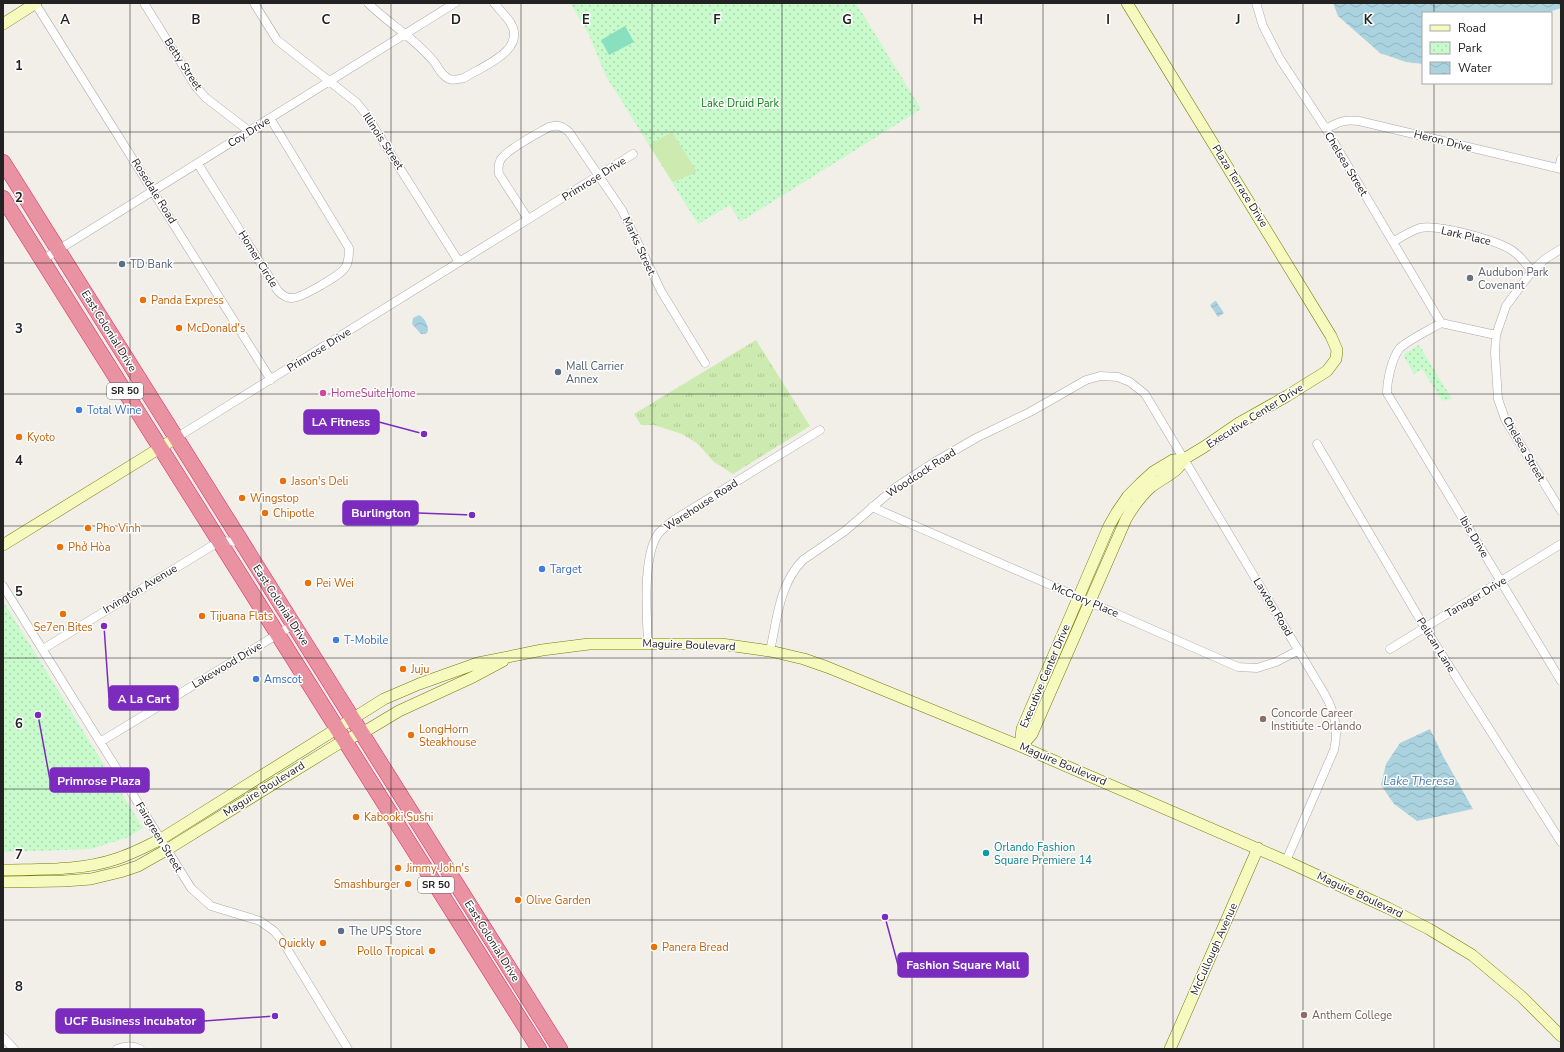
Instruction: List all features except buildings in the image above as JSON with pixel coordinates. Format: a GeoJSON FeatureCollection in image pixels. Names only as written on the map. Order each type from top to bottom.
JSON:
{"type":"FeatureCollection","features":[{"type":"Feature","properties":{"kind":"highway","name":"East Colonial Drive"},"geometry":{"type":"LineString","coordinates":[[3,162],[560,1049]]}},
{"type":"Feature","properties":{"kind":"highway","name":"East Colonial Drive"},"geometry":{"type":"LineString","coordinates":[[3,198],[539,1049]]}},
{"type":"Feature","properties":{"kind":"highway"},"geometry":{"type":"LineString","coordinates":[[417,854],[429,860],[477,938],[495,945]]}},
{"type":"Feature","properties":{"kind":"highway"},"geometry":{"type":"LineString","coordinates":[[477,951],[492,958],[515,992],[527,997]]}},
{"type":"Feature","properties":{"kind":"street"},"geometry":{"type":"LineString","coordinates":[[3,24],[36,3]]}},
{"type":"Feature","properties":{"kind":"street","name":"Rosedale Road"},"geometry":{"type":"LineString","coordinates":[[36,3],[271,380]]}},
{"type":"Feature","properties":{"kind":"street","name":"Betty Street"},"geometry":{"type":"LineString","coordinates":[[144,3],[196,87],[206,98],[249,131]]}},
{"type":"Feature","properties":{"kind":"street","name":"Illinois Street"},"geometry":{"type":"LineString","coordinates":[[254,3],[277,40],[356,103],[365,112],[459,262]]}},
{"type":"Feature","properties":{"kind":"street"},"geometry":{"type":"LineString","coordinates":[[368,3],[405,34],[434,63],[440,73],[450,79],[458,80],[464,78],[502,55],[509,50],[514,41],[514,33],[510,22],[494,3]]}},
{"type":"Feature","properties":{"kind":"street","name":"Coy Drive"},"geometry":{"type":"LineString","coordinates":[[42,260],[455,3]]}},
{"type":"Feature","properties":{"kind":"street","name":"Plaza Terrace Drive"},"geometry":{"type":"LineString","coordinates":[[1127,3],[1334,341],[1337,350],[1336,359],[1327,371]]}},
{"type":"Feature","properties":{"kind":"street","name":"Chelsea Street"},"geometry":{"type":"LineString","coordinates":[[1256,3],[1263,26],[1280,59],[1326,129],[1441,323]]}},
{"type":"Feature","properties":{"kind":"street","name":"Homer Circle"},"geometry":{"type":"LineString","coordinates":[[198,164],[278,291],[286,297],[293,298],[302,295],[339,274],[345,268],[349,259],[349,248],[270,118]]}},
{"type":"Feature","properties":{"kind":"street","name":"Heron Drive"},"geometry":{"type":"LineString","coordinates":[[1326,129],[1339,122],[1348,120],[1359,121],[1560,169]]}},
{"type":"Feature","properties":{"kind":"street","name":"Marks Street"},"geometry":{"type":"LineString","coordinates":[[528,219],[499,174],[498,166],[501,158],[508,152],[548,127],[555,125],[562,127],[568,132],[622,210],[661,291],[705,362]]}},
{"type":"Feature","properties":{"kind":"street","name":"Primrose Drive"},"geometry":{"type":"LineString","coordinates":[[3,545],[633,154]]}},
{"type":"Feature","properties":{"kind":"street"},"geometry":{"type":"LineString","coordinates":[[1560,169],[1561,159]]}},
{"type":"Feature","properties":{"kind":"street","name":"Lark Place"},"geometry":{"type":"LineString","coordinates":[[1393,242],[1412,231],[1422,228],[1440,229],[1476,236],[1502,244],[1514,251],[1532,271]]}},
{"type":"Feature","properties":{"kind":"street","name":"Chelsea Street"},"geometry":{"type":"LineString","coordinates":[[1561,249],[1545,259],[1532,271],[1506,306],[1496,335],[1496,376],[1498,399],[1505,419],[1561,511]]}},
{"type":"Feature","properties":{"kind":"street"},"geometry":{"type":"LineString","coordinates":[[1441,323],[1496,335]]}},
{"type":"Feature","properties":{"kind":"street","name":"Ibis Drive"},"geometry":{"type":"LineString","coordinates":[[1441,323],[1400,347],[1394,356],[1387,385],[1387,393],[1561,681]]}},
{"type":"Feature","properties":{"kind":"street","name":"Executive Center Drive"},"geometry":{"type":"LineString","coordinates":[[1020,746],[1022,729],[1084,599],[1110,526],[1124,502],[1141,483],[1162,466],[1173,460],[1184,459],[1239,423],[1327,371]]}},
{"type":"Feature","properties":{"kind":"street","name":"Woodcock Road"},"geometry":{"type":"LineString","coordinates":[[770,651],[781,599],[787,582],[797,566],[803,560],[845,531],[896,487],[976,438],[1038,408],[1082,382],[1100,376],[1118,377]]}},
{"type":"Feature","properties":{"kind":"street","name":"Lawton Road"},"geometry":{"type":"LineString","coordinates":[[1118,377],[1130,382],[1145,394],[1331,705],[1336,733],[1332,756],[1286,861]]}},
{"type":"Feature","properties":{"kind":"street","name":"Warehouse Road"},"geometry":{"type":"LineString","coordinates":[[648,644],[648,571],[651,550],[658,534],[674,520],[820,430]]}},
{"type":"Feature","properties":{"kind":"street","name":"Pelican Lane"},"geometry":{"type":"LineString","coordinates":[[1317,444],[1425,628],[1561,842]]}},
{"type":"Feature","properties":{"kind":"street","name":"McCrory Place"},"geometry":{"type":"LineString","coordinates":[[872,507],[1238,667],[1257,668],[1276,662],[1299,650]]}},
{"type":"Feature","properties":{"kind":"street"},"geometry":{"type":"LineString","coordinates":[[220,541],[241,542]]}},
{"type":"Feature","properties":{"kind":"street","name":"Irvington Avenue"},"geometry":{"type":"LineString","coordinates":[[43,649],[220,541]]}},
{"type":"Feature","properties":{"kind":"street","name":"Tanager Drive"},"geometry":{"type":"LineString","coordinates":[[1390,649],[1561,544]]}},
{"type":"Feature","properties":{"kind":"street","name":"Fairgreen Street"},"geometry":{"type":"LineString","coordinates":[[3,586],[191,888],[211,906],[260,921],[274,931],[283,942],[348,1049]]}},
{"type":"Feature","properties":{"kind":"street","name":"Lakewood Drive"},"geometry":{"type":"LineString","coordinates":[[100,742],[293,625]]}},
{"type":"Feature","properties":{"kind":"street","name":"Maguire Boulevard"},"geometry":{"type":"LineString","coordinates":[[3,882],[64,881],[91,878],[120,872],[138,866],[168,849],[342,734],[353,719],[384,699],[419,684],[478,663],[542,650],[588,644],[721,644],[770,651],[827,667],[1020,746],[1258,848],[1388,908],[1429,929],[1472,956],[1522,997],[1561,1036]]}},
{"type":"Feature","properties":{"kind":"street","name":"Maguire Boulevard"},"geometry":{"type":"LineString","coordinates":[[3,870],[62,868],[116,860],[161,839],[342,734],[361,733],[400,711],[514,656]]}},
{"type":"Feature","properties":{"kind":"street","name":"McCullough Avenue"},"geometry":{"type":"LineString","coordinates":[[1170,1049],[1258,848]]}},
{"type":"Feature","properties":{"kind":"street"},"geometry":{"type":"LineString","coordinates":[[3,1037],[14,1049]]}},
{"type":"Feature","properties":{"kind":"street"},"geometry":{"type":"LineString","coordinates":[[117,1049],[126,1046],[134,1046],[140,1049]]}},
{"type":"Feature","properties":{"kind":"green space","name":"Lake Druid Park"},"geometry":{"type":"Polygon","coordinates":[[[570,3],[856,3],[921,109],[740,222],[730,205],[698,224],[606,76],[588,33],[570,3]]]}},
{"type":"Feature","properties":{"kind":"green space"},"geometry":{"type":"Polygon","coordinates":[[[625,26],[634,42],[609,55],[601,40],[625,26]]]}},
{"type":"Feature","properties":{"kind":"green space"},"geometry":{"type":"Polygon","coordinates":[[[672,132],[697,172],[673,182],[649,145],[672,132]]]}},
{"type":"Feature","properties":{"kind":"green space"},"geometry":{"type":"Polygon","coordinates":[[[756,340],[810,426],[733,474],[714,462],[698,444],[682,434],[654,425],[641,425],[634,414],[756,340]]]}},
{"type":"Feature","properties":{"kind":"green space"},"geometry":{"type":"Polygon","coordinates":[[[1419,345],[1452,399],[1442,401],[1422,369],[1414,374],[1403,355],[1419,345]]]}},
{"type":"Feature","properties":{"kind":"green space"},"geometry":{"type":"Polygon","coordinates":[[[3,601],[143,828],[126,838],[91,849],[3,852],[3,601]]]}},
{"type":"Feature","properties":{"kind":"water"},"geometry":{"type":"Polygon","coordinates":[[[1333,3],[1561,3],[1561,8],[1549,12],[1422,12],[1422,64],[1406,62],[1380,53],[1338,16],[1333,3]]]}},
{"type":"Feature","properties":{"kind":"water"},"geometry":{"type":"Polygon","coordinates":[[[1215,301],[1224,313],[1218,317],[1210,305],[1215,301]]]}},
{"type":"Feature","properties":{"kind":"water"},"geometry":{"type":"Polygon","coordinates":[[[419,315],[427,324],[428,331],[426,334],[421,334],[412,324],[413,318],[419,315]]]}},
{"type":"Feature","properties":{"kind":"water","name":"Lake Theresa"},"geometry":{"type":"Polygon","coordinates":[[[1430,729],[1443,756],[1473,809],[1417,821],[1394,804],[1381,785],[1386,764],[1400,743],[1430,729]]]}},
{"type":"Feature","properties":{"kind":"place","name":"TD Bank"},"geometry":{"type":"Point","coordinates":[122,264]}},
{"type":"Feature","properties":{"kind":"place","name":"Audubon Park Covenant"},"geometry":{"type":"Point","coordinates":[1470,278]}},
{"type":"Feature","properties":{"kind":"place","name":"Panda Express"},"geometry":{"type":"Point","coordinates":[143,300]}},
{"type":"Feature","properties":{"kind":"place","name":"McDonald's"},"geometry":{"type":"Point","coordinates":[179,328]}},
{"type":"Feature","properties":{"kind":"place","name":"Mall Carrier Annex"},"geometry":{"type":"Point","coordinates":[558,372]}},
{"type":"Feature","properties":{"kind":"place","name":"HomeSuiteHome"},"geometry":{"type":"Point","coordinates":[323,393]}},
{"type":"Feature","properties":{"kind":"place","name":"Total Wine"},"geometry":{"type":"Point","coordinates":[79,410]}},
{"type":"Feature","properties":{"kind":"place","name":"LA Fitness"},"geometry":{"type":"Point","coordinates":[424,434]}},
{"type":"Feature","properties":{"kind":"place","name":"Kyoto"},"geometry":{"type":"Point","coordinates":[19,437]}},
{"type":"Feature","properties":{"kind":"place","name":"Jason's Deli"},"geometry":{"type":"Point","coordinates":[283,481]}},
{"type":"Feature","properties":{"kind":"place","name":"Wingstop"},"geometry":{"type":"Point","coordinates":[242,498]}},
{"type":"Feature","properties":{"kind":"place","name":"Chipotle"},"geometry":{"type":"Point","coordinates":[265,513]}},
{"type":"Feature","properties":{"kind":"place","name":"Burlington"},"geometry":{"type":"Point","coordinates":[472,515]}},
{"type":"Feature","properties":{"kind":"place","name":"Pho Vinh"},"geometry":{"type":"Point","coordinates":[88,528]}},
{"type":"Feature","properties":{"kind":"place","name":"Phở Hòa"},"geometry":{"type":"Point","coordinates":[60,547]}},
{"type":"Feature","properties":{"kind":"place","name":"Target"},"geometry":{"type":"Point","coordinates":[542,569]}},
{"type":"Feature","properties":{"kind":"place","name":"Pei Wei"},"geometry":{"type":"Point","coordinates":[308,583]}},
{"type":"Feature","properties":{"kind":"place","name":"Se7en Bites"},"geometry":{"type":"Point","coordinates":[63,614]}},
{"type":"Feature","properties":{"kind":"place","name":"Tijuana Flats"},"geometry":{"type":"Point","coordinates":[202,616]}},
{"type":"Feature","properties":{"kind":"place","name":"A La Cart"},"geometry":{"type":"Point","coordinates":[104,626]}},
{"type":"Feature","properties":{"kind":"place","name":"T-Mobile"},"geometry":{"type":"Point","coordinates":[336,640]}},
{"type":"Feature","properties":{"kind":"place","name":"Juju"},"geometry":{"type":"Point","coordinates":[403,669]}},
{"type":"Feature","properties":{"kind":"place","name":"Amscot"},"geometry":{"type":"Point","coordinates":[256,679]}},
{"type":"Feature","properties":{"kind":"place","name":"Primrose Plaza"},"geometry":{"type":"Point","coordinates":[38,715]}},
{"type":"Feature","properties":{"kind":"place","name":"Concorde Career Institiute -Orlando"},"geometry":{"type":"Point","coordinates":[1263,719]}},
{"type":"Feature","properties":{"kind":"place","name":"LongHorn Steakhouse"},"geometry":{"type":"Point","coordinates":[411,735]}},
{"type":"Feature","properties":{"kind":"place","name":"Kabooki Sushi"},"geometry":{"type":"Point","coordinates":[356,817]}},
{"type":"Feature","properties":{"kind":"place","name":"Orlando Fashion Square Premiere 14"},"geometry":{"type":"Point","coordinates":[986,853]}},
{"type":"Feature","properties":{"kind":"place","name":"Jimmy John's"},"geometry":{"type":"Point","coordinates":[398,868]}},
{"type":"Feature","properties":{"kind":"place","name":"Smashburger"},"geometry":{"type":"Point","coordinates":[408,884]}},
{"type":"Feature","properties":{"kind":"place","name":"Olive Garden"},"geometry":{"type":"Point","coordinates":[518,900]}},
{"type":"Feature","properties":{"kind":"place","name":"Fashion Square Mall"},"geometry":{"type":"Point","coordinates":[885,917]}},
{"type":"Feature","properties":{"kind":"place","name":"The UPS Store"},"geometry":{"type":"Point","coordinates":[341,931]}},
{"type":"Feature","properties":{"kind":"place","name":"Quickly"},"geometry":{"type":"Point","coordinates":[323,943]}},
{"type":"Feature","properties":{"kind":"place","name":"Panera Bread"},"geometry":{"type":"Point","coordinates":[654,947]}},
{"type":"Feature","properties":{"kind":"place","name":"Pollo Tropical"},"geometry":{"type":"Point","coordinates":[432,951]}},
{"type":"Feature","properties":{"kind":"place","name":"Anthem College"},"geometry":{"type":"Point","coordinates":[1304,1015]}},
{"type":"Feature","properties":{"kind":"place","name":"UCF Business incubator"},"geometry":{"type":"Point","coordinates":[275,1016]}}]}
